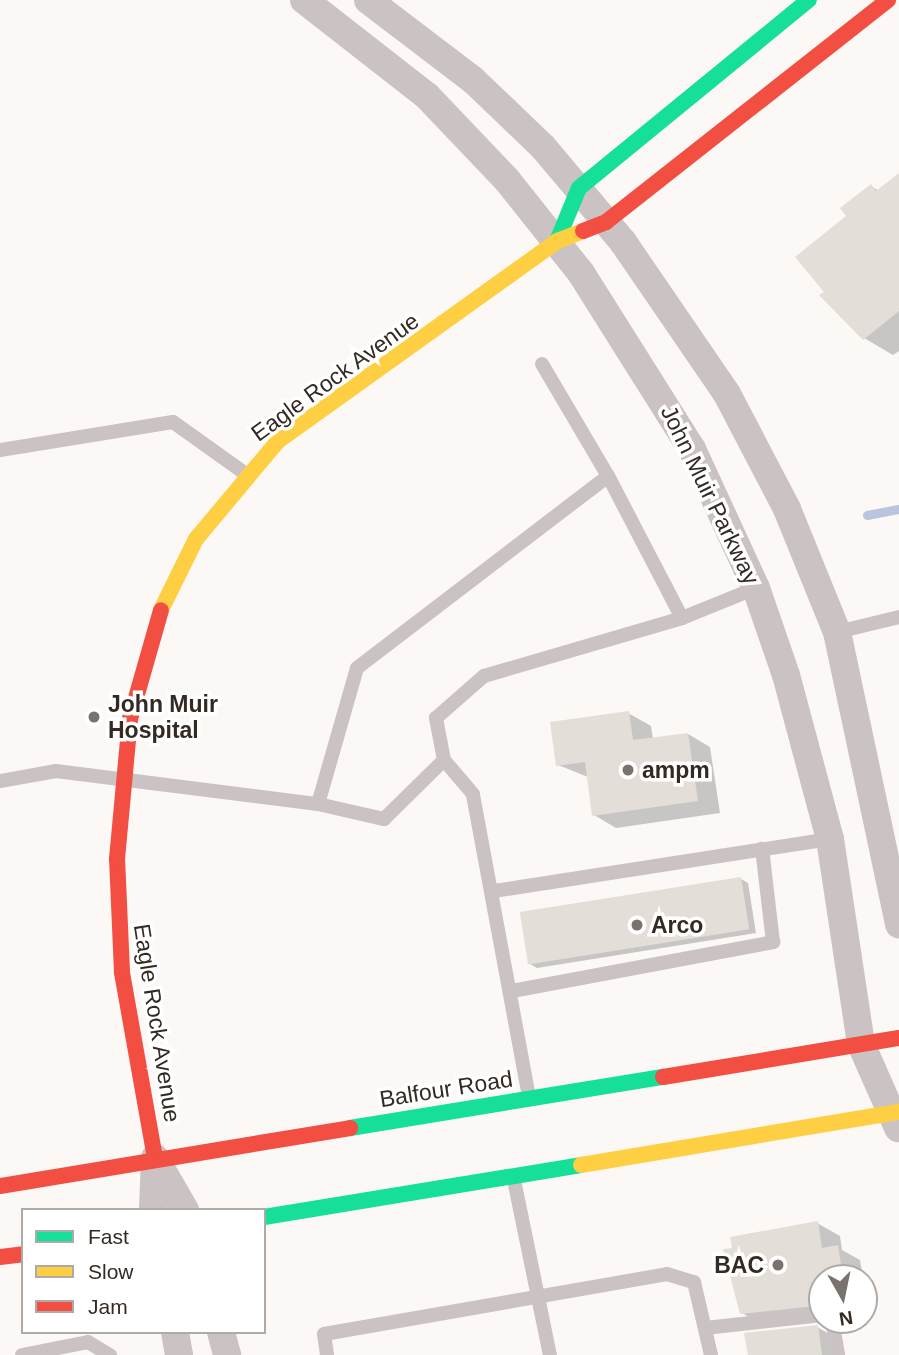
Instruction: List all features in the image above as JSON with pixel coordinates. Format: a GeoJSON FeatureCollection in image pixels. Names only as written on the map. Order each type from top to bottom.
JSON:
{"type":"FeatureCollection","features":[{"type":"Feature","properties":{"kind":"street","name":"John Muir Parkway"},"geometry":{"type":"LineString","coordinates":[[304,0],[427,96],[557,241],[652,377],[756,588],[830,839],[861,1044],[898,1113]]}},
{"type":"Feature","properties":{"kind":"street"},"geometry":{"type":"LineString","coordinates":[[368,0],[473,80],[579,188],[701,354],[757,448],[818,575],[837,632],[899,924]]}},
{"type":"Feature","properties":{"kind":"street"},"geometry":{"type":"LineString","coordinates":[[557,241],[579,188],[809,0]]}},
{"type":"Feature","properties":{"kind":"street","name":"Eagle Rock Avenue"},"geometry":{"type":"LineString","coordinates":[[155,1158],[122,972],[117,859],[122,778],[154,623],[197,539],[246,474],[287,435],[557,241],[606,222],[888,0]]}},
{"type":"Feature","properties":{"kind":"street","name":"Balfour Road"},"geometry":{"type":"LineString","coordinates":[[0,1186],[155,1158],[899,1038]]}},
{"type":"Feature","properties":{"kind":"street"},"geometry":{"type":"LineString","coordinates":[[266,1217],[514,1180],[898,1113]]}},
{"type":"Feature","properties":{"kind":"street"},"geometry":{"type":"LineString","coordinates":[[153,1208],[155,1158]]}},
{"type":"Feature","properties":{"kind":"street"},"geometry":{"type":"LineString","coordinates":[[155,1158],[184,1208]]}},
{"type":"Feature","properties":{"kind":"street"},"geometry":{"type":"LineString","coordinates":[[0,1257],[21,1254]]}},
{"type":"Feature","properties":{"kind":"street"},"geometry":{"type":"LineString","coordinates":[[175,1334],[179,1355]]}},
{"type":"Feature","properties":{"kind":"street"},"geometry":{"type":"LineString","coordinates":[[222,1334],[227,1355]]}},
{"type":"Feature","properties":{"kind":"lane"},"geometry":{"type":"LineString","coordinates":[[541,364],[608,476],[681,618]]}},
{"type":"Feature","properties":{"kind":"lane"},"geometry":{"type":"LineString","coordinates":[[0,450],[173,422],[246,474]]}},
{"type":"Feature","properties":{"kind":"lane"},"geometry":{"type":"LineString","coordinates":[[318,804],[357,667],[608,476]]}},
{"type":"Feature","properties":{"kind":"lane"},"geometry":{"type":"LineString","coordinates":[[529,1099],[494,891],[473,794],[444,760],[436,718],[484,677],[681,618],[756,588]]}},
{"type":"Feature","properties":{"kind":"lane"},"geometry":{"type":"LineString","coordinates":[[837,632],[899,617]]}},
{"type":"Feature","properties":{"kind":"lane"},"geometry":{"type":"LineString","coordinates":[[0,781],[56,771],[318,804],[384,819],[444,760]]}},
{"type":"Feature","properties":{"kind":"lane"},"geometry":{"type":"LineString","coordinates":[[494,891],[830,839]]}},
{"type":"Feature","properties":{"kind":"lane"},"geometry":{"type":"LineString","coordinates":[[512,991],[774,942],[762,849]]}},
{"type":"Feature","properties":{"kind":"lane"},"geometry":{"type":"LineString","coordinates":[[514,1180],[550,1355]]}},
{"type":"Feature","properties":{"kind":"lane"},"geometry":{"type":"LineString","coordinates":[[327,1355],[324,1334],[537,1299],[667,1274],[694,1282],[711,1355]]}},
{"type":"Feature","properties":{"kind":"lane"},"geometry":{"type":"LineString","coordinates":[[705,1328],[808,1317]]}},
{"type":"Feature","properties":{"kind":"lane"},"geometry":{"type":"LineString","coordinates":[[834,1334],[838,1355]]}},
{"type":"Feature","properties":{"kind":"lane"},"geometry":{"type":"LineString","coordinates":[[22,1355],[88,1342],[110,1355]]}},
{"type":"Feature","properties":{"kind":"building"},"geometry":{"type":"Polygon","coordinates":[[[899,173],[899,311],[863,340],[819,295],[824,292],[795,257],[846,216],[840,208],[871,184],[876,191],[899,173]]]}},
{"type":"Feature","properties":{"kind":"building"},"geometry":{"type":"Polygon","coordinates":[[[629,711],[633,740],[688,733],[698,801],[592,816],[585,762],[556,766],[550,722],[629,711]]]}},
{"type":"Feature","properties":{"kind":"building"},"geometry":{"type":"Polygon","coordinates":[[[741,877],[749,929],[528,964],[520,912],[741,877]]]}},
{"type":"Feature","properties":{"kind":"building"},"geometry":{"type":"Polygon","coordinates":[[[818,1221],[822,1248],[838,1245],[841,1264],[808,1264],[808,1307],[740,1314],[723,1249],[732,1248],[730,1237],[818,1221]]]}},
{"type":"Feature","properties":{"kind":"building"},"geometry":{"type":"Polygon","coordinates":[[[808,1326],[808,1334],[819,1334],[822,1355],[748,1355],[744,1333],[808,1326]]]}},
{"type":"Feature","properties":{"kind":"waterway"},"geometry":{"type":"LineString","coordinates":[[867,515],[899,509]]}},
{"type":"Feature","properties":{"kind":"traffic: fast"},"geometry":{"type":"LineString","coordinates":[[557,241],[579,188],[809,0]]}},
{"type":"Feature","properties":{"kind":"traffic: fast"},"geometry":{"type":"LineString","coordinates":[[350,1128],[663,1077]]}},
{"type":"Feature","properties":{"kind":"traffic: fast"},"geometry":{"type":"LineString","coordinates":[[266,1217],[581,1165]]}},
{"type":"Feature","properties":{"kind":"traffic: slow"},"geometry":{"type":"LineString","coordinates":[[161,610],[196,539],[278,441],[557,241],[583,231]]}},
{"type":"Feature","properties":{"kind":"traffic: slow"},"geometry":{"type":"LineString","coordinates":[[581,1165],[899,1112]]}},
{"type":"Feature","properties":{"kind":"traffic: jam"},"geometry":{"type":"LineString","coordinates":[[583,231],[606,222],[888,0]]}},
{"type":"Feature","properties":{"kind":"traffic: jam"},"geometry":{"type":"LineString","coordinates":[[155,1158],[122,972],[117,859],[130,719],[161,610]]}},
{"type":"Feature","properties":{"kind":"traffic: jam"},"geometry":{"type":"LineString","coordinates":[[663,1077],[899,1038]]}},
{"type":"Feature","properties":{"kind":"traffic: jam"},"geometry":{"type":"LineString","coordinates":[[0,1186],[350,1128]]}},
{"type":"Feature","properties":{"kind":"traffic: jam"},"geometry":{"type":"LineString","coordinates":[[0,1257],[21,1254]]}},
{"type":"Feature","properties":{"kind":"place","name":"John Muir Hospital"},"geometry":{"type":"Point","coordinates":[94,717]}},
{"type":"Feature","properties":{"kind":"place","name":"ampm"},"geometry":{"type":"Point","coordinates":[628,770]}},
{"type":"Feature","properties":{"kind":"place","name":"Arco"},"geometry":{"type":"Point","coordinates":[637,925]}},
{"type":"Feature","properties":{"kind":"place","name":"BAC"},"geometry":{"type":"Point","coordinates":[778,1265]}}]}
